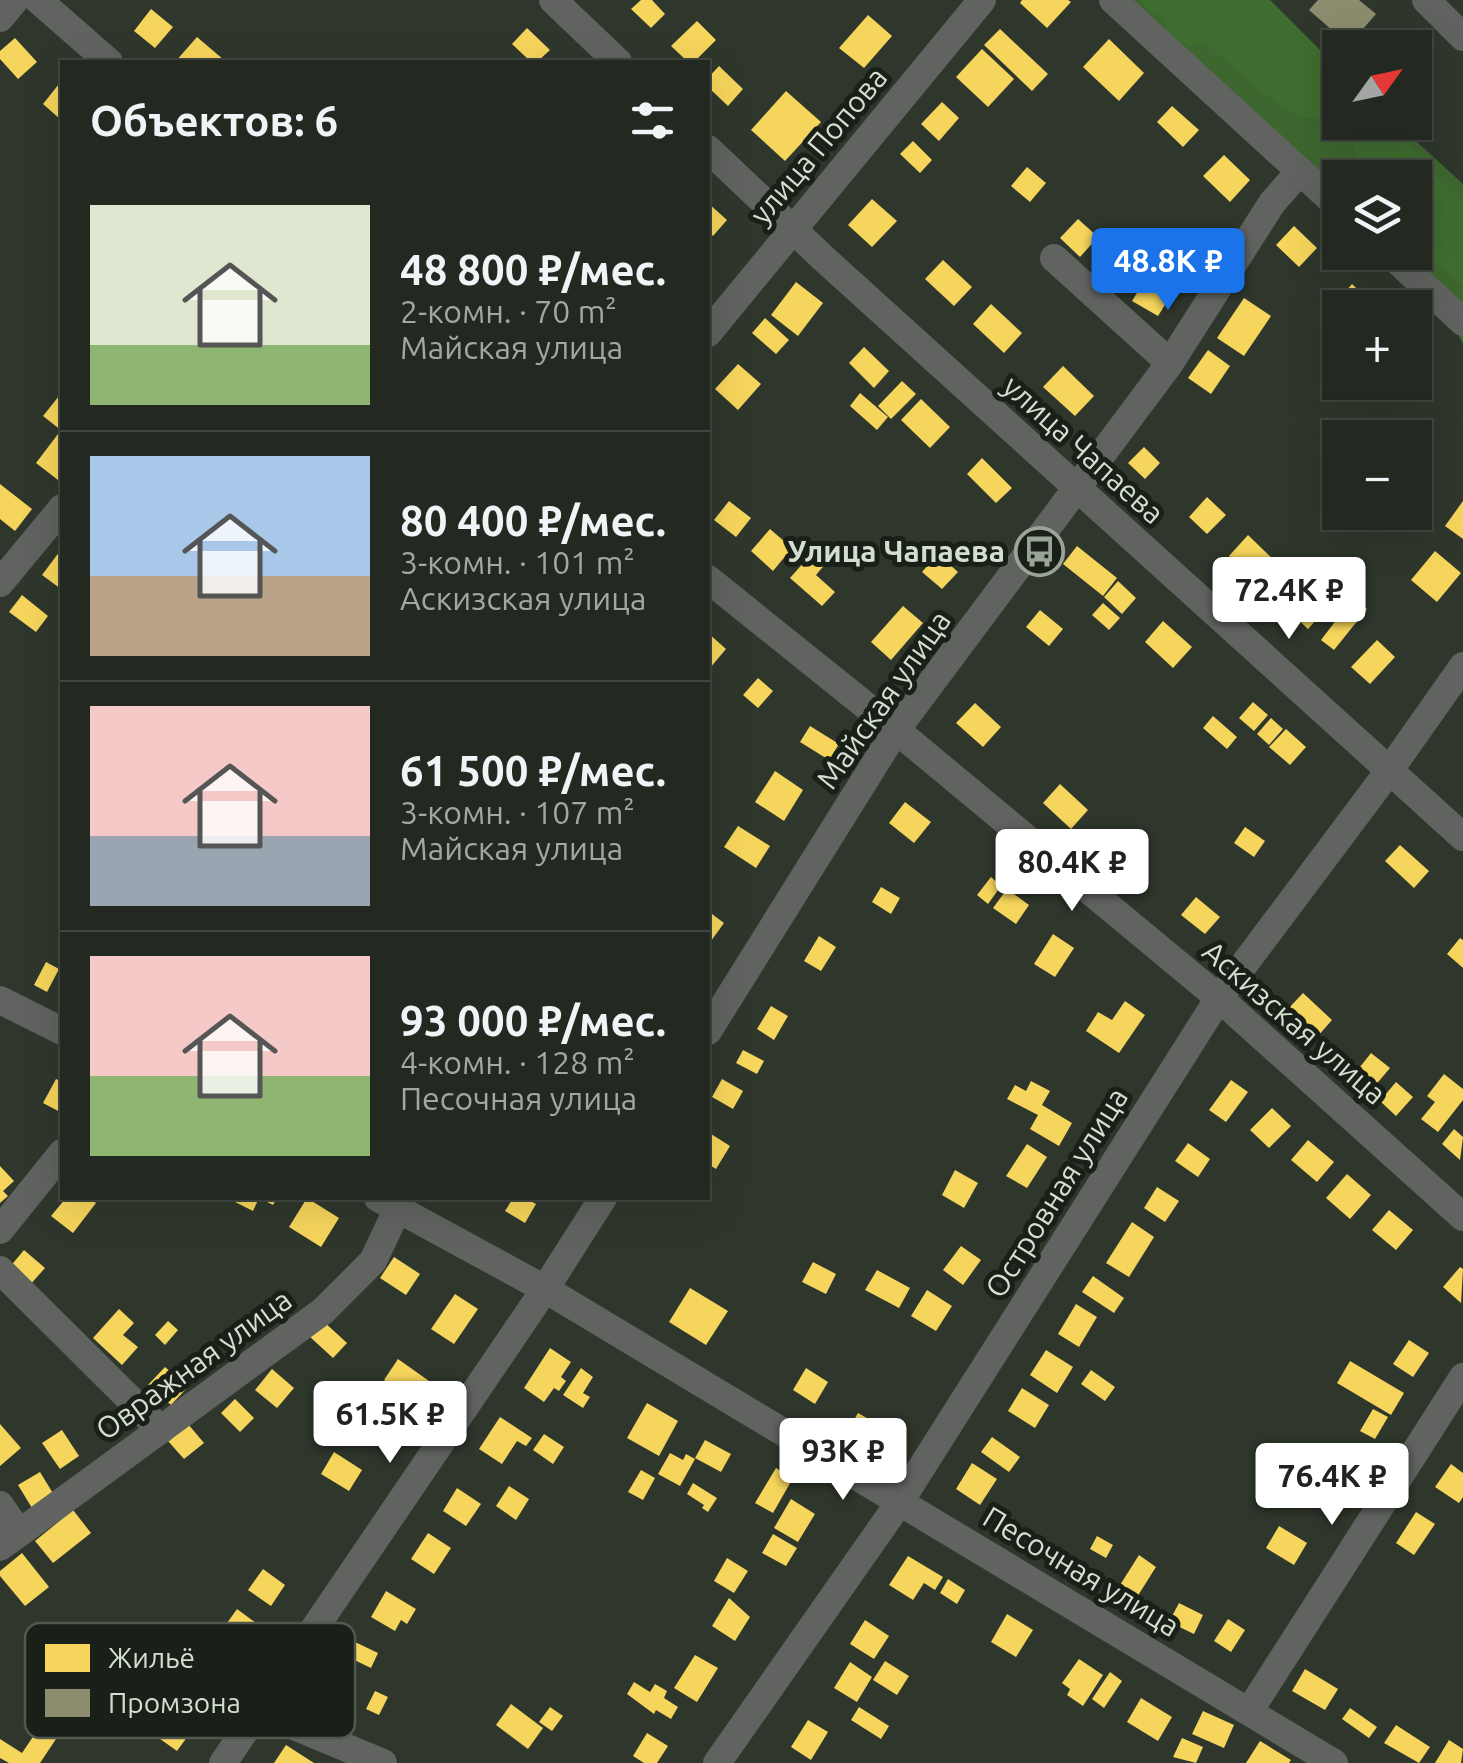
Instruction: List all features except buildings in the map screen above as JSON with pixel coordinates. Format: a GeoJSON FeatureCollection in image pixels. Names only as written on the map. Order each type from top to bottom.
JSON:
{"type":"FeatureCollection","features":[{"type":"Feature","properties":{"kind":"street"},"geometry":{"type":"LineString","coordinates":[[0,18],[15,0]]}},
{"type":"Feature","properties":{"kind":"street"},"geometry":{"type":"LineString","coordinates":[[38,0],[107,60]]}},
{"type":"Feature","properties":{"kind":"street"},"geometry":{"type":"LineString","coordinates":[[553,0],[616,60]]}},
{"type":"Feature","properties":{"kind":"street","name":"улица Попова"},"geometry":{"type":"LineString","coordinates":[[710,332],[982,0]]}},
{"type":"Feature","properties":{"kind":"street"},"geometry":{"type":"LineString","coordinates":[[1113,0],[1322,191]]}},
{"type":"Feature","properties":{"kind":"street"},"geometry":{"type":"LineString","coordinates":[[1426,0],[1463,37]]}},
{"type":"Feature","properties":{"kind":"street","name":"улица Чапаева"},"geometry":{"type":"LineString","coordinates":[[710,151],[792,230],[1463,837]]}},
{"type":"Feature","properties":{"kind":"street","name":"Майская улица"},"geometry":{"type":"LineString","coordinates":[[710,1028],[896,730],[1170,363],[1272,203],[1300,171]]}},
{"type":"Feature","properties":{"kind":"street"},"geometry":{"type":"LineString","coordinates":[[1054,258],[1170,363]]}},
{"type":"Feature","properties":{"kind":"street"},"geometry":{"type":"LineString","coordinates":[[1407,270],[1463,322]]}},
{"type":"Feature","properties":{"kind":"street"},"geometry":{"type":"LineString","coordinates":[[0,583],[60,510]]}},
{"type":"Feature","properties":{"kind":"street","name":"Аскизская улица"},"geometry":{"type":"LineString","coordinates":[[710,581],[1219,998],[1463,1217]]}},
{"type":"Feature","properties":{"kind":"street","name":"Островная улица"},"geometry":{"type":"LineString","coordinates":[[717,1763],[899,1503],[1219,998],[1463,666]]}},
{"type":"Feature","properties":{"kind":"street"},"geometry":{"type":"LineString","coordinates":[[0,1000],[60,1029]]}},
{"type":"Feature","properties":{"kind":"street"},"geometry":{"type":"LineString","coordinates":[[0,1230],[60,1155]]}},
{"type":"Feature","properties":{"kind":"street"},"geometry":{"type":"LineString","coordinates":[[317,1623],[602,1200]]}},
{"type":"Feature","properties":{"kind":"street","name":"Песочная улица"},"geometry":{"type":"LineString","coordinates":[[388,1203],[545,1289],[1334,1763]]}},
{"type":"Feature","properties":{"kind":"street","name":"Овражная улица"},"geometry":{"type":"LineString","coordinates":[[10,1540],[323,1310],[373,1260],[388,1203]]}},
{"type":"Feature","properties":{"kind":"street"},"geometry":{"type":"LineString","coordinates":[[0,1270],[161,1430]]}},
{"type":"Feature","properties":{"kind":"street"},"geometry":{"type":"LineString","coordinates":[[1250,1710],[1463,1378]]}},
{"type":"Feature","properties":{"kind":"street"},"geometry":{"type":"LineString","coordinates":[[0,1505],[10,1540]]}},
{"type":"Feature","properties":{"kind":"street"},"geometry":{"type":"LineString","coordinates":[[222,1763],[239,1738]]}},
{"type":"Feature","properties":{"kind":"street"},"geometry":{"type":"LineString","coordinates":[[324,1738],[383,1763]]}},
{"type":"Feature","properties":{"kind":"green space"},"geometry":{"type":"Polygon","coordinates":[[[1104,0],[1263,0],[1322,54],[1322,140],[1415,140],[1463,184],[1463,338],[1432,309],[1432,290],[1412,290],[1390,270],[1432,270],[1432,160],[1322,160],[1322,205],[1104,0]]]}},
{"type":"Feature","properties":{"kind":"green space"},"geometry":{"type":"Polygon","coordinates":[[[1140,0],[1270,0],[1322,52],[1322,119],[1301,118],[1264,94],[1208,45],[1188,45],[1167,38],[1166,19],[1147,9],[1140,0]]]}},
{"type":"Feature","properties":{"kind":"green space"},"geometry":{"type":"Polygon","coordinates":[[[1352,140],[1406,140],[1423,160],[1355,160],[1352,140]]]}},
{"type":"Feature","properties":{"kind":"green space"},"geometry":{"type":"Polygon","coordinates":[[[1432,171],[1463,202],[1463,344],[1454,326],[1462,305],[1462,285],[1432,261],[1432,171]]]}},
{"type":"Feature","properties":{"kind":"place","name":"Улица Чапаева"},"geometry":{"type":"Point","coordinates":[1040,552]}}]}
